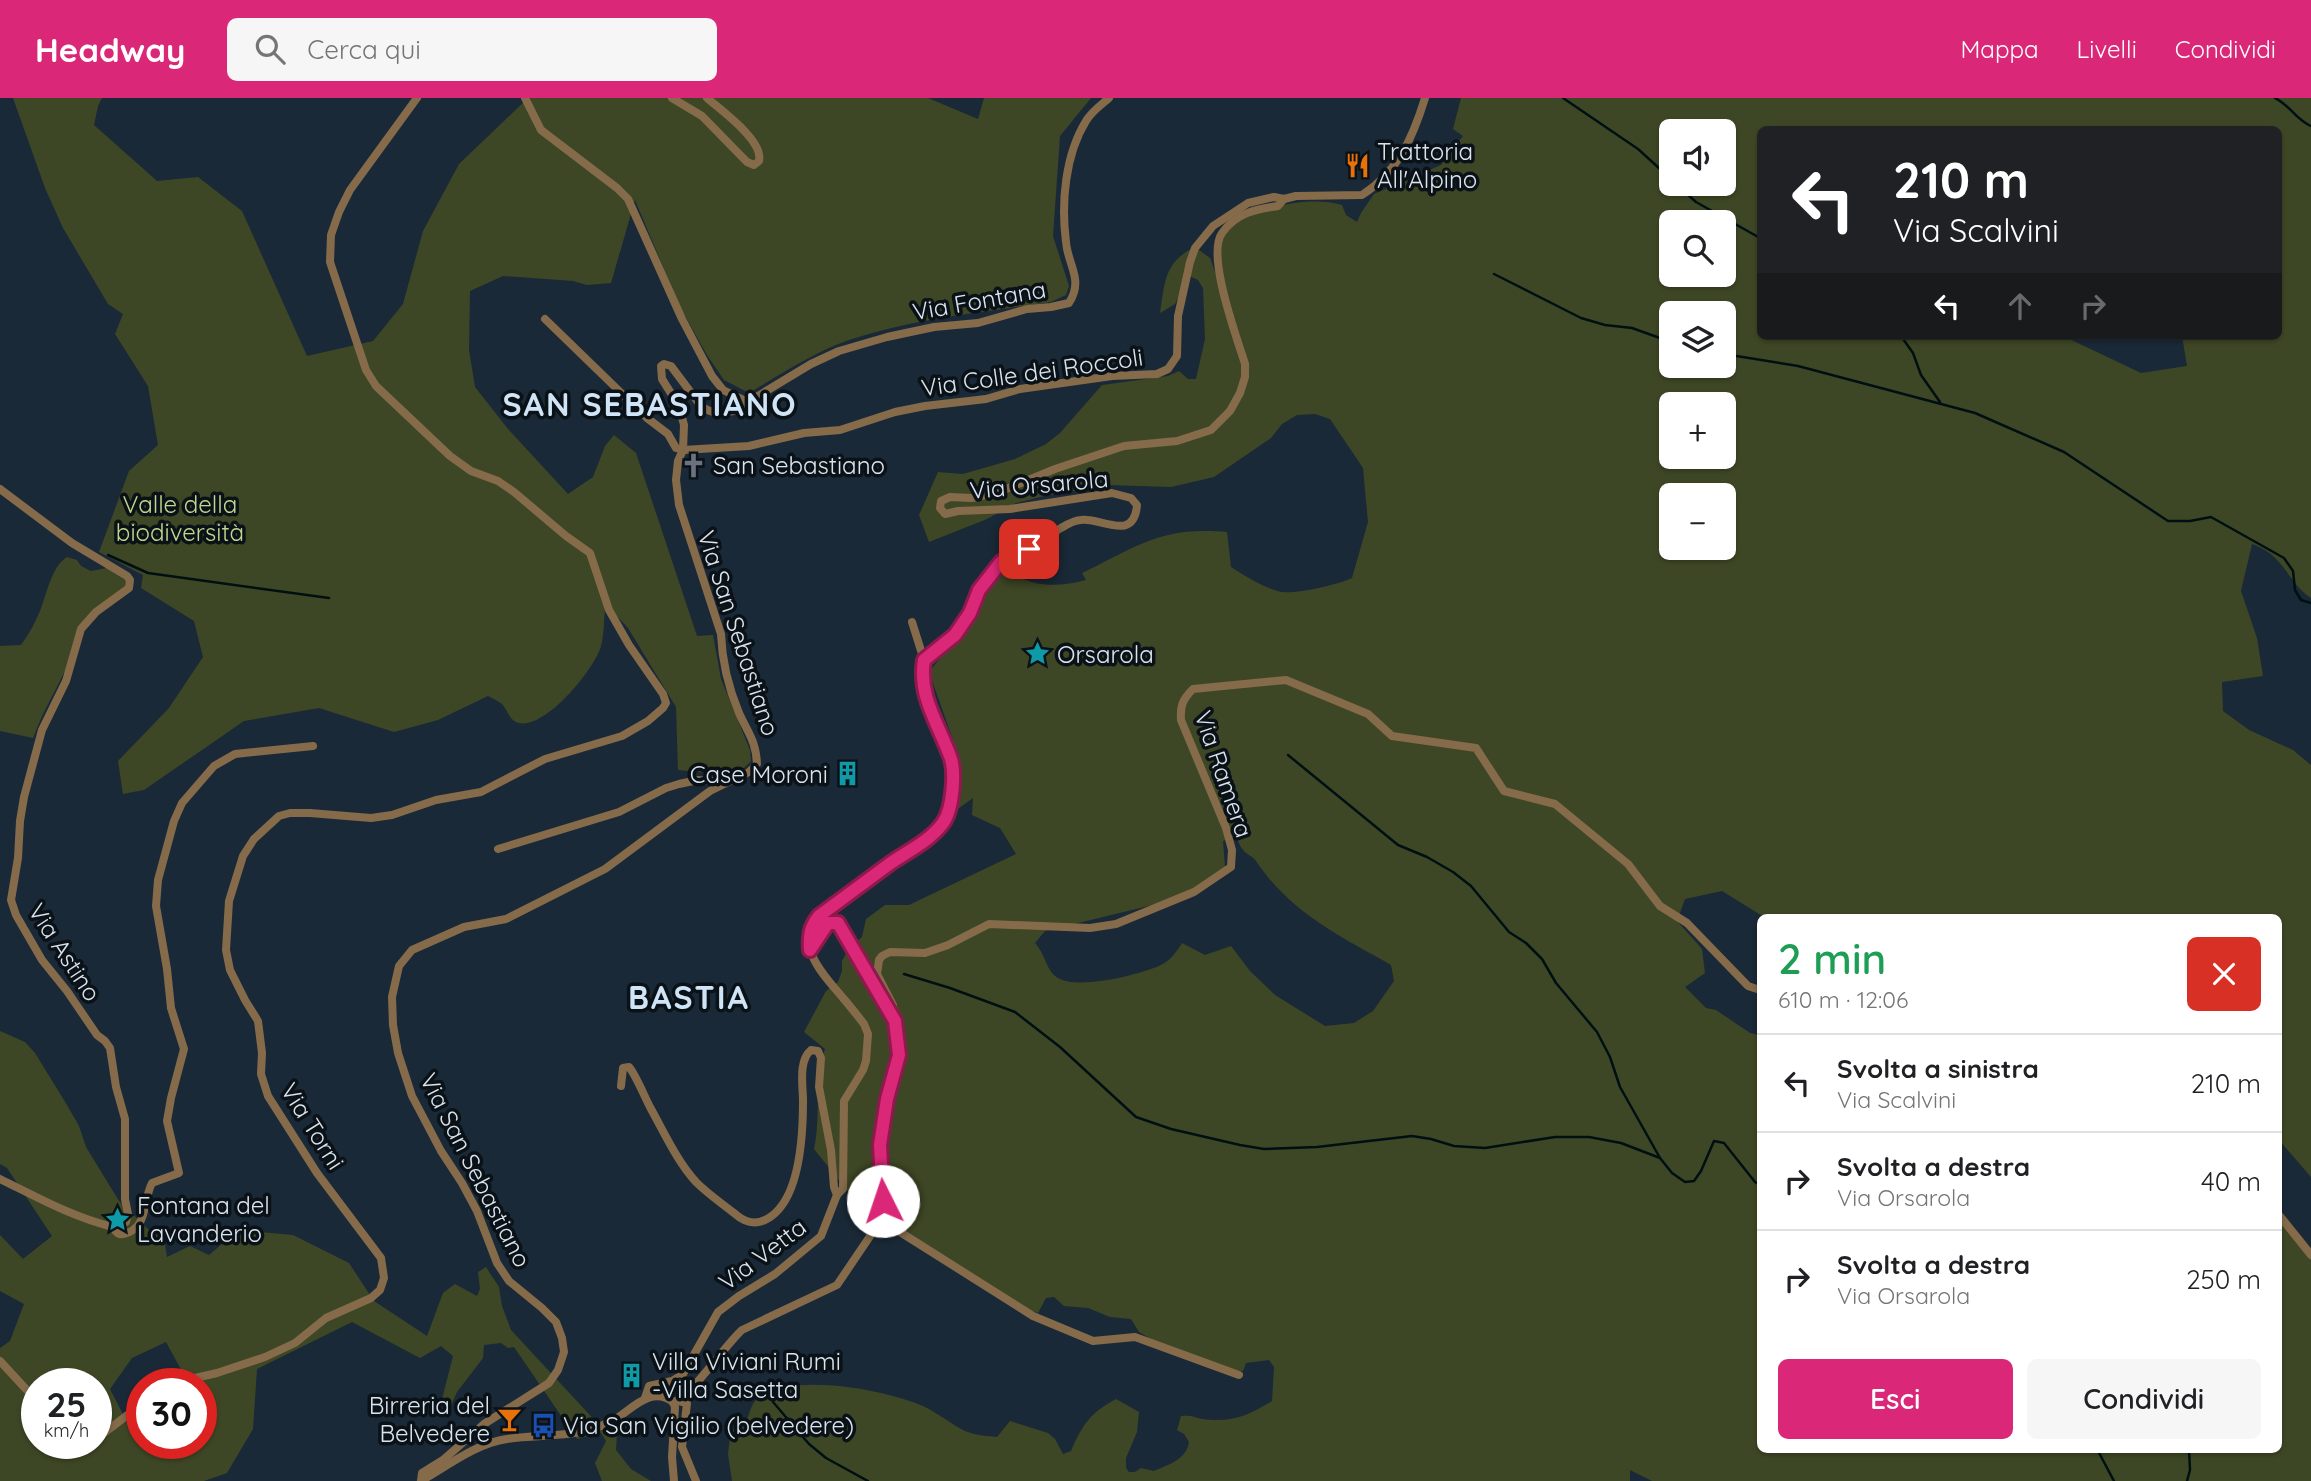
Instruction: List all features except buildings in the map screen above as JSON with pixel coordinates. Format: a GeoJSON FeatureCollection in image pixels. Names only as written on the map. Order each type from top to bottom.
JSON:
{"type":"FeatureCollection","features":[{"type":"Feature","properties":{"kind":"street","name":"Via Torni"},"geometry":{"type":"LineString","coordinates":[[217,1373],[265,1357],[295,1343],[326,1318],[371,1298],[380,1290],[384,1278],[381,1258],[317,1172],[268,1096],[261,1074],[262,1053],[258,1021],[230,970],[226,950],[229,901],[243,856],[254,839],[279,816],[310,813],[371,818],[392,815],[436,800],[481,792],[545,759],[622,737],[642,725],[666,703],[663,694],[608,610],[590,553],[514,492],[498,481],[471,471],[450,456],[376,386],[357,349],[330,262],[331,235],[351,190],[417,98]]}},
{"type":"Feature","properties":{"kind":"street"},"geometry":{"type":"LineString","coordinates":[[525,98],[541,130],[617,188],[628,200],[682,319],[712,376],[723,390],[748,402]]}},
{"type":"Feature","properties":{"kind":"street"},"geometry":{"type":"LineString","coordinates":[[672,98],[702,116],[747,162],[754,165],[759,162],[761,155],[751,139],[707,98]]}},
{"type":"Feature","properties":{"kind":"street","name":"Via Fontana"},"geometry":{"type":"LineString","coordinates":[[735,410],[811,364],[839,351],[933,327],[978,323],[1027,309],[1069,303],[1076,292],[1077,282],[1066,243],[1067,179],[1074,145],[1087,119],[1109,98]]}},
{"type":"Feature","properties":{"kind":"street","name":"Via Colle dei Roccoli"},"geometry":{"type":"LineString","coordinates":[[683,450],[749,446],[804,433],[840,430],[894,412],[925,406],[986,399],[1020,389],[1112,376],[1157,374],[1168,369],[1177,356],[1180,305],[1192,254],[1213,226],[1248,203],[1274,197],[1284,199],[1313,195],[1357,196],[1368,191],[1396,164],[1407,148],[1425,98]]}},
{"type":"Feature","properties":{"kind":"street","name":"Via Orsarola"},"geometry":{"type":"LineString","coordinates":[[924,660],[955,635],[970,613],[979,590],[1001,562],[1080,520],[1094,521],[1106,526],[1127,524],[1133,519],[1137,505],[1131,498],[1112,494],[1010,509],[945,514],[940,508],[941,501],[950,497],[972,498],[999,492],[1055,469],[1124,446],[1177,441],[1212,430],[1230,411],[1240,393],[1245,377],[1245,364],[1226,301],[1217,258],[1220,234],[1238,217],[1260,208],[1278,206],[1284,199]]}},
{"type":"Feature","properties":{"kind":"street"},"geometry":{"type":"LineString","coordinates":[[545,319],[647,418],[668,434],[676,448],[683,450]]}},
{"type":"Feature","properties":{"kind":"street","name":"Via San Sebastiano"},"geometry":{"type":"LineString","coordinates":[[421,1481],[422,1472],[443,1460],[484,1424],[549,1383],[558,1370],[564,1352],[556,1322],[509,1281],[497,1263],[477,1211],[441,1152],[412,1096],[398,1052],[393,1025],[391,997],[399,966],[412,950],[464,928],[506,919],[605,869],[710,791],[750,772],[757,764],[756,747],[738,712],[722,656],[721,634],[679,505],[676,480],[678,461],[683,450],[684,425],[679,406],[662,379],[660,370],[664,364],[671,366],[701,406],[708,411],[723,414],[735,410]]}},
{"type":"Feature","properties":{"kind":"street","name":"Via Astino"},"geometry":{"type":"LineString","coordinates":[[0,489],[72,543],[130,580],[129,588],[96,612],[81,629],[66,681],[42,730],[24,797],[11,900],[16,915],[42,960],[97,1035],[110,1048],[120,1107],[125,1119],[125,1199],[128,1214],[126,1222],[113,1227]]}},
{"type":"Feature","properties":{"kind":"street"},"geometry":{"type":"LineString","coordinates":[[810,950],[809,936],[819,916],[888,864],[915,848],[942,824],[951,802],[952,759],[930,712],[923,688],[924,660],[912,622]]}},
{"type":"Feature","properties":{"kind":"street","name":"Via Ramera"},"geometry":{"type":"LineString","coordinates":[[895,1021],[893,1005],[877,974],[878,960],[886,953],[925,953],[948,945],[989,924],[1090,928],[1116,924],[1194,892],[1231,867],[1232,850],[1226,828],[1181,720],[1180,709],[1184,698],[1193,689],[1286,680],[1368,714],[1392,736],[1476,748],[1504,791],[1555,804],[1628,864],[1660,906],[1687,923],[1748,986],[1757,989]]}},
{"type":"Feature","properties":{"kind":"street"},"geometry":{"type":"LineString","coordinates":[[0,1179],[57,1208],[113,1227],[115,1232],[120,1234],[129,1233],[142,1221],[147,1193],[152,1184],[179,1173],[167,1121],[184,1049],[171,1007],[156,906],[158,880],[174,821],[182,803],[214,766],[235,754],[313,746]]}},
{"type":"Feature","properties":{"kind":"street"},"geometry":{"type":"LineString","coordinates":[[498,849],[615,813],[679,784],[698,780],[728,782]]}},
{"type":"Feature","properties":{"kind":"street"},"geometry":{"type":"LineString","coordinates":[[675,1401],[690,1391],[742,1330],[837,1284],[881,1220],[883,1201],[880,1145],[887,1099],[899,1055],[895,1021],[838,923],[828,923],[810,950]]}},
{"type":"Feature","properties":{"kind":"street","name":"Via Vetta"},"geometry":{"type":"LineString","coordinates":[[645,1398],[649,1386],[672,1381],[682,1374],[718,1312],[775,1274],[821,1236],[837,1195],[843,1189],[844,1101],[863,1070],[867,1034],[863,1024],[814,961],[810,950]]}},
{"type":"Feature","properties":{"kind":"street"},"geometry":{"type":"LineString","coordinates":[[621,1086],[622,1070],[629,1067],[684,1166],[697,1183],[740,1218],[753,1223],[764,1221],[775,1214],[788,1199],[793,1186],[803,1113],[803,1065],[811,1050],[818,1051],[821,1058],[819,1087],[837,1195]]}},
{"type":"Feature","properties":{"kind":"street"},"geometry":{"type":"LineString","coordinates":[[2282,1219],[2311,1255]]}},
{"type":"Feature","properties":{"kind":"street"},"geometry":{"type":"LineString","coordinates":[[881,1220],[1033,1316],[1093,1341],[1135,1337],[1239,1375]]}},
{"type":"Feature","properties":{"kind":"street"},"geometry":{"type":"LineString","coordinates":[[0,1361],[21,1384]]}},
{"type":"Feature","properties":{"kind":"street"},"geometry":{"type":"LineString","coordinates":[[421,1481],[487,1444],[505,1439],[586,1433],[613,1420],[645,1398],[662,1396],[687,1403],[682,1447],[696,1481]]}},
{"type":"Feature","properties":{"kind":"street"},"geometry":{"type":"LineString","coordinates":[[674,1481],[671,1457],[675,1401]]}},
{"type":"Feature","properties":{"kind":"street"},"geometry":{"type":"LineString","coordinates":[[112,1427],[126,1416]]}},
{"type":"Feature","properties":{"kind":"green space","name":"Valle della biodiversità"},"geometry":{"type":"Polygon","coordinates":[[[13,98],[102,98],[94,125],[157,181],[198,177],[242,211],[307,356],[373,341],[403,304],[423,231],[459,164],[528,98],[928,98],[978,119],[984,98],[1091,98],[1060,136],[1053,236],[1069,286],[1066,295],[1051,302],[949,316],[874,332],[823,351],[749,393],[724,380],[707,355],[680,307],[635,200],[611,283],[587,285],[573,281],[503,276],[470,291],[469,350],[475,387],[508,429],[568,494],[593,477],[605,446],[614,435],[636,453],[697,636],[713,635],[721,679],[750,750],[751,761],[744,768],[731,775],[678,770],[676,707],[628,628],[605,607],[601,646],[589,669],[553,709],[527,723],[516,722],[502,704],[488,696],[438,720],[394,732],[319,708],[244,721],[144,790],[123,794],[118,761],[169,708],[203,657],[194,621],[141,588],[143,575],[99,552],[129,471],[158,445],[148,386],[115,334],[123,314],[108,304],[63,228],[45,188],[13,98]]]}},
{"type":"Feature","properties":{"kind":"green space"},"geometry":{"type":"Polygon","coordinates":[[[1461,98],[2311,98],[2311,598],[2272,555],[2252,544],[2241,591],[2257,638],[2263,676],[2222,682],[2223,711],[2249,730],[2293,750],[2311,765],[2311,1177],[2282,1143],[2282,914],[1759,914],[1722,891],[1685,899],[1677,921],[1702,949],[1705,973],[1685,987],[1706,1008],[1716,1010],[1750,1033],[1757,1034],[1757,1453],[2282,1453],[2282,1212],[2311,1248],[2311,1481],[1652,1481],[1630,1470],[1630,1481],[732,1481],[728,1454],[731,1430],[745,1426],[755,1401],[770,1392],[790,1386],[837,1386],[886,1394],[923,1406],[965,1431],[981,1435],[997,1437],[1010,1421],[1048,1433],[1055,1439],[1063,1454],[1071,1451],[1084,1426],[1094,1414],[1116,1399],[1139,1412],[1137,1432],[1126,1458],[1129,1472],[1141,1468],[1154,1471],[1176,1461],[1185,1453],[1189,1442],[1184,1434],[1177,1430],[1181,1416],[1231,1419],[1272,1401],[1274,1367],[1269,1360],[1246,1363],[1243,1371],[1211,1369],[1186,1359],[1139,1332],[1131,1319],[1110,1317],[1088,1308],[1064,1306],[1054,1297],[1046,1298],[1038,1313],[1030,1310],[897,1228],[894,1220],[885,1216],[873,1232],[855,1200],[814,1149],[820,1073],[825,1049],[804,1032],[826,991],[838,982],[842,961],[848,949],[862,937],[866,919],[885,905],[909,905],[1016,854],[1000,828],[972,815],[973,798],[955,811],[957,800],[953,740],[929,672],[972,619],[996,567],[1003,565],[1012,573],[1032,582],[1064,584],[1086,580],[1082,573],[1151,540],[1184,532],[1227,532],[1231,567],[1275,590],[1297,592],[1352,578],[1368,522],[1363,468],[1330,419],[1315,414],[1297,415],[1282,424],[1271,438],[1214,477],[1171,487],[1108,485],[1044,496],[1016,503],[987,519],[929,542],[919,515],[938,472],[963,474],[1015,459],[1046,444],[1060,433],[1102,385],[1168,376],[1179,371],[1188,379],[1196,379],[1205,339],[1203,288],[1198,280],[1189,276],[1175,304],[1160,313],[1168,274],[1177,259],[1185,253],[1195,247],[1210,258],[1217,277],[1222,238],[1238,222],[1249,216],[1275,207],[1317,201],[1342,205],[1346,215],[1357,222],[1374,194],[1441,165],[1463,136],[1453,129],[1461,98]],[[1236,836],[1223,841],[1225,867],[1189,891],[1165,902],[1045,931],[1035,943],[1048,967],[1058,978],[1067,981],[1093,982],[1123,977],[1159,966],[1172,956],[1182,943],[1205,955],[1231,946],[1250,971],[1275,995],[1325,1026],[1354,1023],[1373,1011],[1394,981],[1391,965],[1334,933],[1300,909],[1284,895],[1255,859],[1245,852],[1236,836]]]}},
{"type":"Feature","properties":{"kind":"green space"},"geometry":{"type":"Polygon","coordinates":[[[67,557],[77,560],[81,566],[91,571],[107,568],[126,580],[127,584],[82,624],[75,636],[66,669],[33,738],[0,731],[0,646],[21,645],[38,615],[53,574],[67,557]]]}},
{"type":"Feature","properties":{"kind":"green space"},"geometry":{"type":"Polygon","coordinates":[[[0,1031],[25,1042],[35,1053],[79,1126],[86,1147],[119,1201],[148,1229],[164,1239],[167,1257],[190,1246],[209,1255],[222,1244],[247,1231],[293,1235],[349,1263],[374,1301],[427,1336],[443,1293],[455,1284],[477,1296],[480,1289],[478,1272],[486,1267],[499,1287],[502,1306],[511,1330],[599,1425],[618,1415],[616,1450],[631,1469],[651,1481],[602,1481],[595,1463],[606,1441],[601,1433],[577,1439],[514,1347],[508,1348],[501,1343],[484,1345],[483,1358],[457,1392],[449,1410],[441,1403],[453,1356],[441,1346],[420,1358],[352,1322],[257,1369],[253,1429],[227,1473],[204,1481],[0,1481],[0,1348],[10,1341],[24,1304],[0,1291],[0,1235],[23,1259],[52,1236],[7,1168],[0,1164],[0,1031]]]}},
{"type":"Feature","properties":{"kind":"waterway"},"geometry":{"type":"LineString","coordinates":[[1563,98],[1638,149],[1659,168]]}},
{"type":"Feature","properties":{"kind":"waterway"},"geometry":{"type":"LineString","coordinates":[[2275,98],[2311,126]]}},
{"type":"Feature","properties":{"kind":"waterway"},"geometry":{"type":"LineString","coordinates":[[1689,196],[1757,236]]}},
{"type":"Feature","properties":{"kind":"waterway"},"geometry":{"type":"LineString","coordinates":[[1494,274],[1581,318],[1605,325],[1632,328],[1659,338]]}},
{"type":"Feature","properties":{"kind":"waterway"},"geometry":{"type":"LineString","coordinates":[[1904,340],[1913,353],[1921,375],[1940,402]]}},
{"type":"Feature","properties":{"kind":"waterway"},"geometry":{"type":"LineString","coordinates":[[1736,356],[1798,366],[1975,413],[2064,452],[2168,521],[2211,517],[2284,558],[2293,571],[2295,590],[2301,600],[2311,603]]}},
{"type":"Feature","properties":{"kind":"waterway"},"geometry":{"type":"LineString","coordinates":[[108,555],[148,573],[329,598]]}},
{"type":"Feature","properties":{"kind":"waterway"},"geometry":{"type":"LineString","coordinates":[[1288,755],[1398,845],[1427,857],[1471,886],[1509,932],[1526,943],[1542,959],[1556,983],[1597,1032],[1610,1057],[1620,1087],[1660,1158],[1672,1173],[1685,1182],[1694,1181],[1714,1141],[1724,1143],[1757,1183]]}},
{"type":"Feature","properties":{"kind":"waterway"},"geometry":{"type":"LineString","coordinates":[[904,974],[1015,1012],[1060,1047],[1136,1117],[1171,1129],[1264,1149],[1317,1147],[1412,1136],[1454,1146],[1485,1148],[1555,1137],[1589,1137],[1621,1143],[1660,1158]]}},
{"type":"Feature","properties":{"kind":"waterway"},"geometry":{"type":"LineString","coordinates":[[773,1402],[809,1444],[826,1458],[868,1481]]}},
{"type":"Feature","properties":{"kind":"waterway"},"geometry":{"type":"LineString","coordinates":[[2099,1453],[2114,1481]]}},
{"type":"Feature","properties":{"kind":"waterway"},"geometry":{"type":"LineString","coordinates":[[2187,1481],[2190,1470],[2189,1453]]}},
{"type":"Feature","properties":{"kind":"place","name":"Trattoria All'Alpino"},"geometry":{"type":"Point","coordinates":[1357,165]}},
{"type":"Feature","properties":{"kind":"place","name":"San Sebastiano"},"geometry":{"type":"Point","coordinates":[693,465]}},
{"type":"Feature","properties":{"kind":"place","name":"Orsarola"},"geometry":{"type":"Point","coordinates":[1037,654]}},
{"type":"Feature","properties":{"kind":"place","name":"Case Moroni"},"geometry":{"type":"Point","coordinates":[848,774]}},
{"type":"Feature","properties":{"kind":"place","name":"Fontana del Lavanderio"},"geometry":{"type":"Point","coordinates":[117,1219]}},
{"type":"Feature","properties":{"kind":"place","name":"Villa Viviani Rumi -Villa Sasetta"},"geometry":{"type":"Point","coordinates":[632,1375]}},
{"type":"Feature","properties":{"kind":"place","name":"Birreria del Belvedere"},"geometry":{"type":"Point","coordinates":[510,1419]}},
{"type":"Feature","properties":{"kind":"place","name":"Via San Vigilio (belvedere)"},"geometry":{"type":"Point","coordinates":[543,1425]}},
{"type":"Feature","properties":{"kind":"district","name":"SAN SEBASTIANO"},"geometry":{"type":"Point","coordinates":[650,404]}},
{"type":"Feature","properties":{"kind":"district","name":"BASTIA"},"geometry":{"type":"Point","coordinates":[689,997]}},
{"type":"Feature","properties":{"kind":"route"},"geometry":{"type":"LineString","coordinates":[[883,1201],[880,1145],[887,1099],[898,1065],[895,1021],[838,923],[828,923],[810,950],[809,936],[819,916],[888,864],[915,848],[942,824],[951,802],[952,759],[930,712],[923,688],[924,660],[955,635],[970,613],[979,590],[1001,562],[1029,549]]}}]}
